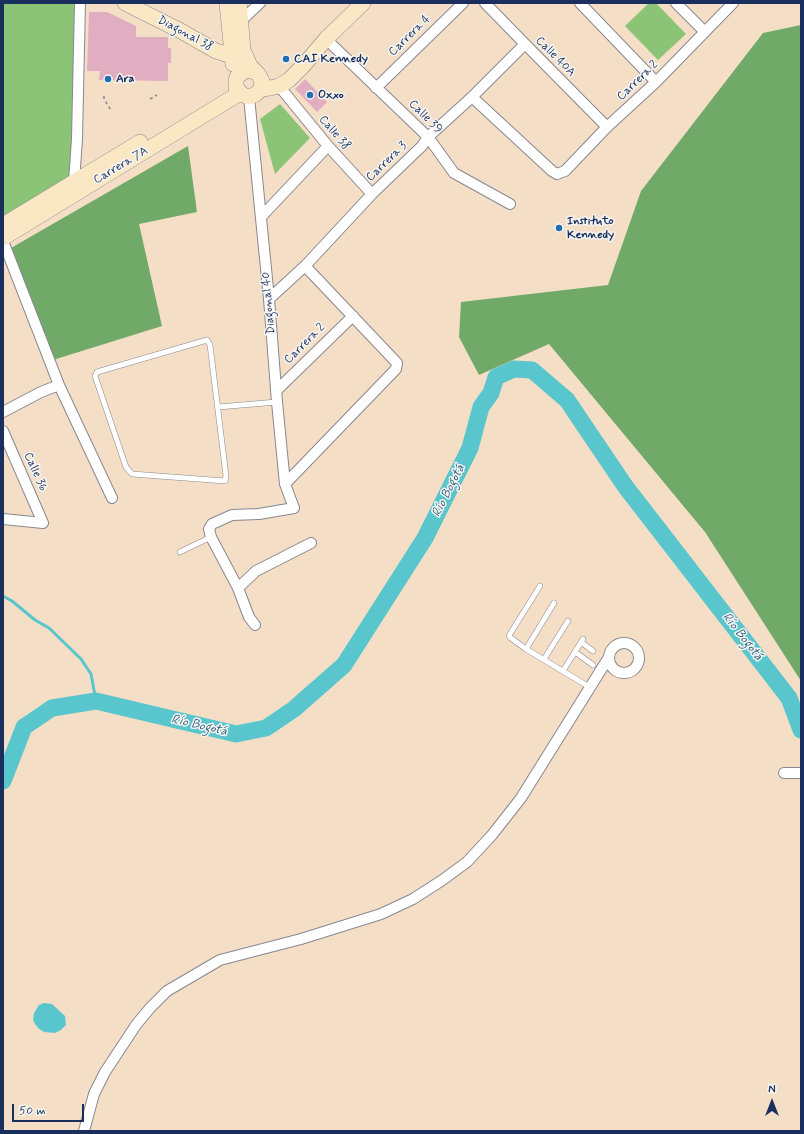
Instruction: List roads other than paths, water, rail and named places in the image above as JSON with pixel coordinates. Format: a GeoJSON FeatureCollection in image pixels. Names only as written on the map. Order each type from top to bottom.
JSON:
{"type":"FeatureCollection","features":[{"type":"Feature","properties":{"kind":"main road","name":"Diagonal 38"},"geometry":{"type":"LineString","coordinates":[[125,3],[148,8],[216,51],[237,55],[248,80],[298,72]]}},
{"type":"Feature","properties":{"kind":"main road"},"geometry":{"type":"LineString","coordinates":[[227,3],[232,55]]}},
{"type":"Feature","properties":{"kind":"main road","name":"Diagonal 40"},"geometry":{"type":"LineString","coordinates":[[239,3],[242,45],[248,80]]}},
{"type":"Feature","properties":{"kind":"main road"},"geometry":{"type":"LineString","coordinates":[[248,80],[270,88],[279,86],[298,72],[326,39],[363,3]]}},
{"type":"Feature","properties":{"kind":"main road","name":"Carrera 7A"},"geometry":{"type":"LineString","coordinates":[[3,225],[248,80]]}},
{"type":"Feature","properties":{"kind":"main road","name":"Carrera 7A"},"geometry":{"type":"LineString","coordinates":[[3,238],[248,80]]}},
{"type":"Feature","properties":{"kind":"street"},"geometry":{"type":"LineString","coordinates":[[74,182],[77,139],[80,3]]}},
{"type":"Feature","properties":{"kind":"street"},"geometry":{"type":"LineString","coordinates":[[240,22],[260,3]]}},
{"type":"Feature","properties":{"kind":"street","name":"Carrera 4"},"geometry":{"type":"LineString","coordinates":[[376,88],[463,3]]}},
{"type":"Feature","properties":{"kind":"street","name":"Calle 40A"},"geometry":{"type":"LineString","coordinates":[[486,3],[607,127]]}},
{"type":"Feature","properties":{"kind":"street"},"geometry":{"type":"LineString","coordinates":[[580,3],[656,82]]}},
{"type":"Feature","properties":{"kind":"street"},"geometry":{"type":"LineString","coordinates":[[676,3],[705,32]]}},
{"type":"Feature","properties":{"kind":"street","name":"Carrera 2"},"geometry":{"type":"LineString","coordinates":[[472,97],[557,174],[565,171],[607,127],[656,82],[733,3]]}},
{"type":"Feature","properties":{"kind":"street","name":"Calle 39"},"geometry":{"type":"LineString","coordinates":[[326,39],[428,137],[454,173],[510,204]]}},
{"type":"Feature","properties":{"kind":"street","name":"Carrera 3"},"geometry":{"type":"LineString","coordinates":[[270,300],[305,266],[372,194],[422,146],[428,137],[472,97],[525,44]]}},
{"type":"Feature","properties":{"kind":"street","name":"Diagonal 40"},"geometry":{"type":"LineString","coordinates":[[211,537],[210,529],[212,524],[232,515],[259,514],[294,508],[285,484],[276,402],[270,300],[248,80]]}},
{"type":"Feature","properties":{"kind":"street","name":"Calle 38"},"geometry":{"type":"LineString","coordinates":[[279,86],[328,146],[372,194]]}},
{"type":"Feature","properties":{"kind":"street"},"geometry":{"type":"LineString","coordinates":[[261,217],[328,146]]}},
{"type":"Feature","properties":{"kind":"street"},"geometry":{"type":"LineString","coordinates":[[3,241],[59,385],[112,498]]}},
{"type":"Feature","properties":{"kind":"street"},"geometry":{"type":"LineString","coordinates":[[285,484],[396,369],[397,363],[305,266]]}},
{"type":"Feature","properties":{"kind":"street","name":"Carrera 2"},"geometry":{"type":"LineString","coordinates":[[276,392],[353,316]]}},
{"type":"Feature","properties":{"kind":"street"},"geometry":{"type":"LineString","coordinates":[[3,412],[41,392],[59,385]]}},
{"type":"Feature","properties":{"kind":"street","name":"Calle 36"},"geometry":{"type":"LineString","coordinates":[[3,431],[43,522],[3,519]]}},
{"type":"Feature","properties":{"kind":"street"},"geometry":{"type":"LineString","coordinates":[[211,537],[238,588],[249,617],[255,625]]}},
{"type":"Feature","properties":{"kind":"street"},"geometry":{"type":"LineString","coordinates":[[238,588],[256,571],[311,543]]}},
{"type":"Feature","properties":{"kind":"street"},"geometry":{"type":"LineString","coordinates":[[84,1131],[94,1094],[105,1072],[136,1025],[167,991],[220,960],[381,914],[413,899],[467,862],[492,835],[521,798],[609,657]]}},
{"type":"Feature","properties":{"kind":"street"},"geometry":{"type":"LineString","coordinates":[[784,773],[801,773]]}},
{"type":"Feature","properties":{"kind":"lane"},"geometry":{"type":"LineString","coordinates":[[207,340],[210,345],[218,407],[226,481],[132,474],[126,467],[95,376],[97,372],[101,370],[207,340]]}},
{"type":"Feature","properties":{"kind":"lane"},"geometry":{"type":"LineString","coordinates":[[218,407],[276,402]]}},
{"type":"Feature","properties":{"kind":"lane"},"geometry":{"type":"LineString","coordinates":[[180,552],[211,537]]}},
{"type":"Feature","properties":{"kind":"lane"},"geometry":{"type":"LineString","coordinates":[[540,586],[510,634],[511,638],[526,649],[591,688]]}},
{"type":"Feature","properties":{"kind":"lane"},"geometry":{"type":"LineString","coordinates":[[526,649],[554,603]]}},
{"type":"Feature","properties":{"kind":"lane"},"geometry":{"type":"LineString","coordinates":[[544,660],[568,621]]}},
{"type":"Feature","properties":{"kind":"lane"},"geometry":{"type":"LineString","coordinates":[[563,671],[582,641],[593,651]]}},
{"type":"Feature","properties":{"kind":"lane"},"geometry":{"type":"LineString","coordinates":[[575,652],[593,665]]}},
{"type":"Feature","properties":{"kind":"water"},"geometry":{"type":"Polygon","coordinates":[[[44,1003],[52,1004],[65,1016],[66,1025],[55,1033],[44,1032],[38,1028],[33,1020],[34,1013],[39,1005],[44,1003]]]}},
{"type":"Feature","properties":{"kind":"waterway","name":"Río Bogotá"},"geometry":{"type":"LineString","coordinates":[[3,781],[24,727],[52,708],[96,701],[236,734],[266,728],[294,709],[344,665],[425,538],[470,448],[481,407],[491,393],[496,377],[514,369],[532,370],[567,400],[625,486],[789,698],[801,730]]}},
{"type":"Feature","properties":{"kind":"waterway"},"geometry":{"type":"LineString","coordinates":[[3,596],[12,601],[35,620],[49,628],[81,659],[91,674],[96,701]]}},
{"type":"Feature","properties":{"kind":"place","name":"CAI Kennedy"},"geometry":{"type":"Point","coordinates":[286,59]}},
{"type":"Feature","properties":{"kind":"place","name":"Ara"},"geometry":{"type":"Point","coordinates":[108,79]}},
{"type":"Feature","properties":{"kind":"place","name":"Oxxo"},"geometry":{"type":"Point","coordinates":[310,95]}},
{"type":"Feature","properties":{"kind":"place","name":"Instituto Kennedy"},"geometry":{"type":"Point","coordinates":[559,228]}}]}
